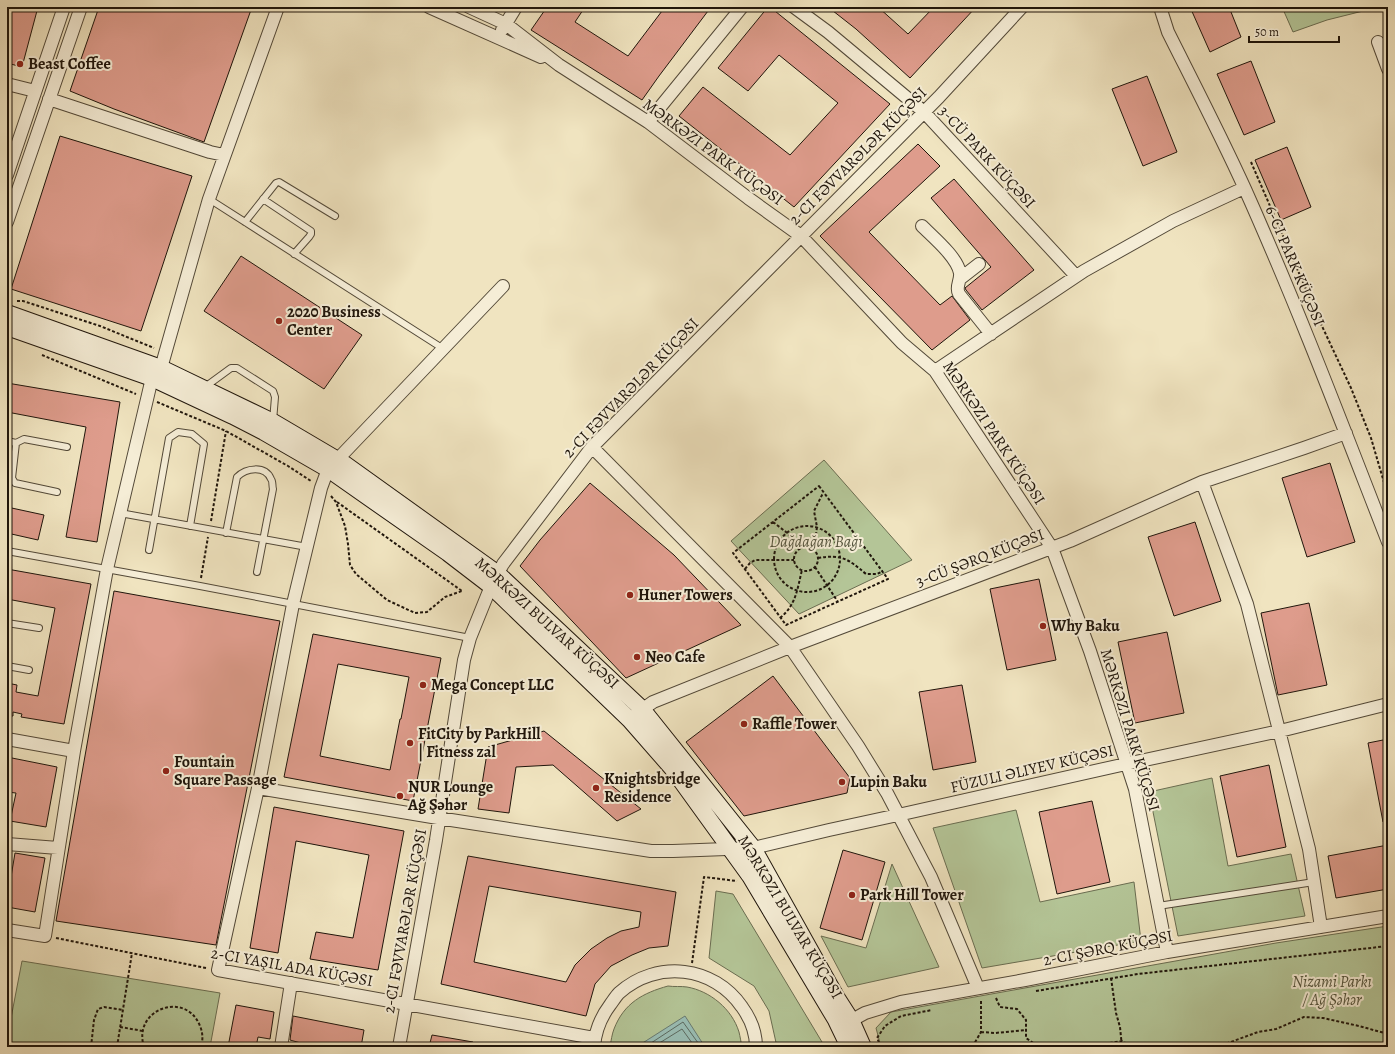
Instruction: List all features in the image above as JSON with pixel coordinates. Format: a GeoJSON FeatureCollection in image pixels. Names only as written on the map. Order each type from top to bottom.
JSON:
{"type":"FeatureCollection","features":[{"type":"Feature","properties":{"kind":"street"},"geometry":{"type":"LineString","coordinates":[[7,175],[64,7]]}},
{"type":"Feature","properties":{"kind":"street"},"geometry":{"type":"LineString","coordinates":[[7,222],[81,7]]}},
{"type":"Feature","properties":{"kind":"street"},"geometry":{"type":"LineString","coordinates":[[7,930],[45,936],[74,751],[107,569],[120,513],[160,366],[209,199],[278,7]]}},
{"type":"Feature","properties":{"kind":"street","name":"MƏRKƏZI PARK KÜÇƏSI"},"geometry":{"type":"LineString","coordinates":[[429,7],[478,30],[559,64]]}},
{"type":"Feature","properties":{"kind":"street","name":"MƏRKƏZI PARK KÜÇƏSI"},"geometry":{"type":"LineString","coordinates":[[469,7],[489,11],[559,64],[648,122],[801,236],[902,343],[935,372],[1052,548],[1090,651],[1135,789],[1168,952]]}},
{"type":"Feature","properties":{"kind":"street"},"geometry":{"type":"LineString","coordinates":[[497,38],[516,7]]}},
{"type":"Feature","properties":{"kind":"street"},"geometry":{"type":"LineString","coordinates":[[648,122],[742,7]]}},
{"type":"Feature","properties":{"kind":"street","name":"3-CÜ PARK KÜÇƏSI"},"geometry":{"type":"LineString","coordinates":[[794,7],[828,32],[924,112],[1076,276]]}},
{"type":"Feature","properties":{"kind":"street","name":"2-CI FƏVVARƏLƏR KÜÇƏSI"},"geometry":{"type":"LineString","coordinates":[[399,1047],[464,660],[470,638],[494,580],[503,564],[592,447],[924,112],[1022,7]]}},
{"type":"Feature","properties":{"kind":"street"},"geometry":{"type":"LineString","coordinates":[[1160,7],[1168,32],[1244,188],[1332,394],[1388,542]]}},
{"type":"Feature","properties":{"kind":"street"},"geometry":{"type":"LineString","coordinates":[[478,30],[489,11]]}},
{"type":"Feature","properties":{"kind":"street"},"geometry":{"type":"LineString","coordinates":[[1378,42],[1388,69]]}},
{"type":"Feature","properties":{"kind":"street"},"geometry":{"type":"LineString","coordinates":[[7,84],[35,91]]}},
{"type":"Feature","properties":{"kind":"street"},"geometry":{"type":"LineString","coordinates":[[49,99],[210,152],[224,155]]}},
{"type":"Feature","properties":{"kind":"street"},"geometry":{"type":"LineString","coordinates":[[935,372],[1076,276],[1173,221],[1244,188]]}},
{"type":"Feature","properties":{"kind":"street"},"geometry":{"type":"LineString","coordinates":[[922,226],[952,258],[960,271],[961,278],[957,288],[959,294],[991,334]]}},
{"type":"Feature","properties":{"kind":"street"},"geometry":{"type":"LineString","coordinates":[[961,278],[979,264]]}},
{"type":"Feature","properties":{"kind":"street"},"geometry":{"type":"LineString","coordinates":[[503,286],[332,464],[321,488],[293,604],[258,788],[218,970],[407,1004],[594,1042],[603,1014],[619,993],[640,978],[665,971],[690,972],[714,981],[735,996],[749,1017],[756,1047]]}},
{"type":"Feature","properties":{"kind":"street","name":"MƏRKƏZI BULVAR KÜÇƏSI"},"geometry":{"type":"LineString","coordinates":[[11,307],[160,366],[273,422],[332,464],[459,545],[636,714],[753,848],[845,1024],[848,1047]]}},
{"type":"Feature","properties":{"kind":"street","name":"MƏRKƏZI BULVAR KÜÇƏSI"},"geometry":{"type":"LineString","coordinates":[[7,327],[160,366],[233,416],[332,464]]}},
{"type":"Feature","properties":{"kind":"street","name":"3-CÜ ŞƏRQ KÜÇƏSI"},"geometry":{"type":"LineString","coordinates":[[636,714],[653,702],[790,647],[1052,548],[1202,482],[1346,433]]}},
{"type":"Feature","properties":{"kind":"street"},"geometry":{"type":"LineString","coordinates":[[592,447],[790,647],[858,746],[887,793],[931,877],[978,988]]}},
{"type":"Feature","properties":{"kind":"street"},"geometry":{"type":"LineString","coordinates":[[1202,482],[1247,604],[1309,849],[1321,927]]}},
{"type":"Feature","properties":{"kind":"street","name":"FÜZULI ƏLIYEV KÜÇƏSI"},"geometry":{"type":"LineString","coordinates":[[258,788],[651,851],[753,848],[1280,731],[1388,704]]}},
{"type":"Feature","properties":{"kind":"street","name":"MƏRKƏZI BULVAR KÜÇƏSI"},"geometry":{"type":"LineString","coordinates":[[636,714],[672,768],[750,876],[845,1024],[863,1047]]}},
{"type":"Feature","properties":{"kind":"street"},"geometry":{"type":"LineString","coordinates":[[7,739],[74,751]]}},
{"type":"Feature","properties":{"kind":"street"},"geometry":{"type":"LineString","coordinates":[[7,844],[58,848]]}},
{"type":"Feature","properties":{"kind":"street","name":"2-CI ŞƏRQ KÜÇƏSI"},"geometry":{"type":"LineString","coordinates":[[845,1024],[865,1014],[901,1002],[1025,980],[1168,952],[1388,916]]}},
{"type":"Feature","properties":{"kind":"street"},"geometry":{"type":"LineString","coordinates":[[281,1047],[291,983]]}},
{"type":"Feature","properties":{"kind":"lane"},"geometry":{"type":"LineString","coordinates":[[245,222],[276,183],[279,182],[335,216]]}},
{"type":"Feature","properties":{"kind":"lane"},"geometry":{"type":"LineString","coordinates":[[209,199],[442,348]]}},
{"type":"Feature","properties":{"kind":"lane"},"geometry":{"type":"LineString","coordinates":[[263,199],[311,231],[309,237],[294,254]]}},
{"type":"Feature","properties":{"kind":"lane"},"geometry":{"type":"LineString","coordinates":[[204,388],[231,368],[237,368],[273,391],[275,397],[273,422]]}},
{"type":"Feature","properties":{"kind":"lane"},"geometry":{"type":"LineString","coordinates":[[149,550],[169,438],[178,432],[192,434],[204,444],[190,526]]}},
{"type":"Feature","properties":{"kind":"lane"},"geometry":{"type":"LineString","coordinates":[[7,441],[16,443],[24,439],[67,447]]}},
{"type":"Feature","properties":{"kind":"lane"},"geometry":{"type":"LineString","coordinates":[[16,443],[12,478],[15,483],[57,492]]}},
{"type":"Feature","properties":{"kind":"lane"},"geometry":{"type":"LineString","coordinates":[[226,532],[237,477],[242,472],[253,468],[265,472],[272,479],[273,489],[257,572]]}},
{"type":"Feature","properties":{"kind":"lane"},"geometry":{"type":"LineString","coordinates":[[120,513],[307,547]]}},
{"type":"Feature","properties":{"kind":"lane"},"geometry":{"type":"LineString","coordinates":[[7,551],[200,586],[470,638]]}},
{"type":"Feature","properties":{"kind":"lane"},"geometry":{"type":"LineString","coordinates":[[7,623],[39,628]]}},
{"type":"Feature","properties":{"kind":"lane"},"geometry":{"type":"LineString","coordinates":[[7,666],[29,670]]}},
{"type":"Feature","properties":{"kind":"lane"},"geometry":{"type":"LineString","coordinates":[[1158,906],[1314,882]]}},
{"type":"Feature","properties":{"kind":"path"},"geometry":{"type":"LineString","coordinates":[[1251,162],[1321,324],[1351,388],[1371,438],[1388,496]]}},
{"type":"Feature","properties":{"kind":"path"},"geometry":{"type":"LineString","coordinates":[[11,307],[23,301],[100,326],[140,341],[160,366]]}},
{"type":"Feature","properties":{"kind":"path"},"geometry":{"type":"LineString","coordinates":[[200,586],[226,431]]}},
{"type":"Feature","properties":{"kind":"path"},"geometry":{"type":"LineString","coordinates":[[819,486],[888,579],[786,625],[733,553],[773,522],[819,486]]}},
{"type":"Feature","properties":{"kind":"path"},"geometry":{"type":"LineString","coordinates":[[814,550],[810,548],[801,548],[797,551],[794,560],[798,568],[802,570],[811,570],[815,567],[818,558],[814,550],[817,527],[814,511],[823,493]]}},
{"type":"Feature","properties":{"kind":"path"},"geometry":{"type":"LineString","coordinates":[[336,502],[462,591]]}},
{"type":"Feature","properties":{"kind":"path"},"geometry":{"type":"LineString","coordinates":[[773,522],[786,532],[801,548]]}},
{"type":"Feature","properties":{"kind":"path"},"geometry":{"type":"LineString","coordinates":[[801,526],[817,527],[831,535],[839,549],[841,557],[838,572],[828,585],[821,589],[813,592],[797,591],[781,579],[775,569],[774,553],[776,545],[786,532],[801,526]]}},
{"type":"Feature","properties":{"kind":"path"},"geometry":{"type":"LineString","coordinates":[[818,558],[841,557],[854,563],[866,574],[877,574],[883,571]]}},
{"type":"Feature","properties":{"kind":"path"},"geometry":{"type":"LineString","coordinates":[[745,569],[755,560],[794,560]]}},
{"type":"Feature","properties":{"kind":"path"},"geometry":{"type":"LineString","coordinates":[[815,567],[838,602]]}},
{"type":"Feature","properties":{"kind":"path"},"geometry":{"type":"LineString","coordinates":[[768,625],[781,618],[790,609],[797,591],[802,570]]}},
{"type":"Feature","properties":{"kind":"path"},"geometry":{"type":"LineString","coordinates":[[690,972],[704,878],[739,882]]}},
{"type":"Feature","properties":{"kind":"path"},"geometry":{"type":"LineString","coordinates":[[45,936],[218,970]]}},
{"type":"Feature","properties":{"kind":"path"},"geometry":{"type":"LineString","coordinates":[[1034,992],[1111,978],[1388,946]]}},
{"type":"Feature","properties":{"kind":"path"},"geometry":{"type":"LineString","coordinates":[[117,1047],[132,953]]}},
{"type":"Feature","properties":{"kind":"path"},"geometry":{"type":"LineString","coordinates":[[1111,978],[1122,1047]]}},
{"type":"Feature","properties":{"kind":"path"},"geometry":{"type":"LineString","coordinates":[[996,998],[1000,1007],[1017,1009],[1026,1020],[1026,1038],[1039,1047]]}},
{"type":"Feature","properties":{"kind":"path"},"geometry":{"type":"LineString","coordinates":[[974,1047],[974,1044],[981,1032],[981,1001]]}},
{"type":"Feature","properties":{"kind":"path"},"geometry":{"type":"LineString","coordinates":[[91,1047],[94,1020],[98,1010],[104,1007],[123,1010]]}},
{"type":"Feature","properties":{"kind":"path"},"geometry":{"type":"LineString","coordinates":[[144,1047],[142,1038],[143,1031],[149,1018],[160,1009],[167,1007],[182,1008],[199,1021],[203,1035],[201,1047]]}},
{"type":"Feature","properties":{"kind":"path"},"geometry":{"type":"LineString","coordinates":[[881,1047],[877,1038],[884,1026],[901,1016],[937,1009]]}},
{"type":"Feature","properties":{"kind":"path"},"geometry":{"type":"LineString","coordinates":[[1217,1047],[1258,1032],[1276,1028],[1304,1017],[1323,1018],[1387,1034],[1387,1047]]}},
{"type":"Feature","properties":{"kind":"path"},"geometry":{"type":"LineString","coordinates":[[120,1027],[143,1031]]}},
{"type":"Feature","properties":{"kind":"path"},"geometry":{"type":"LineString","coordinates":[[981,1032],[996,1033],[1026,1030]]}},
{"type":"Feature","properties":{"kind":"path"},"geometry":{"type":"LineString","coordinates":[[1085,1047],[1122,1041],[1132,1047]]}},
{"type":"Feature","properties":{"kind":"green space"},"geometry":{"type":"Polygon","coordinates":[[[1282,7],[1379,7],[1327,20],[1293,32],[1282,7]]]}},
{"type":"Feature","properties":{"kind":"green space","name":"Dağdağan Bağı"},"geometry":{"type":"Polygon","coordinates":[[[824,460],[912,560],[799,614],[731,541],[824,460]]]}},
{"type":"Feature","properties":{"kind":"green space"},"geometry":{"type":"Polygon","coordinates":[[[1212,778],[1228,866],[1291,854],[1305,916],[1178,936],[1149,792],[1212,778]]]}},
{"type":"Feature","properties":{"kind":"green space"},"geometry":{"type":"Polygon","coordinates":[[[1016,810],[1040,902],[1134,882],[1141,941],[982,968],[933,828],[1016,810]]]}},
{"type":"Feature","properties":{"kind":"green space"},"geometry":{"type":"Polygon","coordinates":[[[892,864],[939,967],[848,987],[821,936],[866,948],[892,864]]]}},
{"type":"Feature","properties":{"kind":"green space"},"geometry":{"type":"Polygon","coordinates":[[[716,891],[733,894],[825,1047],[777,1047],[769,1011],[754,986],[709,958],[716,891]]]}},
{"type":"Feature","properties":{"kind":"green space","name":"Nizami Parkı / Ağ Şəhər"},"geometry":{"type":"Polygon","coordinates":[[[1388,926],[1388,1047],[881,1047],[876,1028],[891,1012],[1276,943],[1388,926]]]}},
{"type":"Feature","properties":{"kind":"green space"},"geometry":{"type":"Polygon","coordinates":[[[22,961],[220,993],[210,1047],[7,1047],[7,1039],[22,961]]]}},
{"type":"Feature","properties":{"kind":"green space"},"geometry":{"type":"Polygon","coordinates":[[[668,986],[696,989],[704,992],[719,1002],[726,1009],[736,1024],[742,1047],[610,1047],[614,1029],[623,1012],[635,1000],[650,992],[668,986]]]}},
{"type":"Feature","properties":{"kind":"water"},"geometry":{"type":"Polygon","coordinates":[[[685,1016],[705,1047],[643,1047],[641,1044],[685,1016]]]}},
{"type":"Feature","properties":{"kind":"building"},"geometry":{"type":"Polygon","coordinates":[[[7,7],[38,7],[22,67],[7,63],[7,7]]]}},
{"type":"Feature","properties":{"kind":"building"},"geometry":{"type":"Polygon","coordinates":[[[99,7],[252,7],[204,142],[70,91],[99,7]]]}},
{"type":"Feature","properties":{"kind":"building"},"geometry":{"type":"Polygon","coordinates":[[[547,7],[585,7],[575,22],[628,56],[665,7],[711,7],[642,100],[531,30],[547,7]]]}},
{"type":"Feature","properties":{"kind":"building"},"geometry":{"type":"Polygon","coordinates":[[[768,7],[770,7],[890,104],[794,207],[679,116],[703,87],[790,155],[838,103],[779,55],[748,91],[718,68],[768,7]]]}},
{"type":"Feature","properties":{"kind":"building"},"geometry":{"type":"Polygon","coordinates":[[[828,7],[878,7],[908,34],[934,7],[976,7],[910,78],[856,29],[828,7]]]}},
{"type":"Feature","properties":{"kind":"building"},"geometry":{"type":"Polygon","coordinates":[[[1190,7],[1229,7],[1241,37],[1210,52],[1190,7]]]}},
{"type":"Feature","properties":{"kind":"building"},"geometry":{"type":"Polygon","coordinates":[[[1251,61],[1275,122],[1244,135],[1217,74],[1251,61]]]}},
{"type":"Feature","properties":{"kind":"building"},"geometry":{"type":"Polygon","coordinates":[[[1147,76],[1177,152],[1143,166],[1112,89],[1147,76]]]}},
{"type":"Feature","properties":{"kind":"building"},"geometry":{"type":"Polygon","coordinates":[[[60,136],[192,176],[141,331],[11,289],[60,136]]]}},
{"type":"Feature","properties":{"kind":"building"},"geometry":{"type":"Polygon","coordinates":[[[918,144],[940,166],[869,232],[940,305],[952,296],[970,320],[932,350],[820,236],[918,144]]]}},
{"type":"Feature","properties":{"kind":"building"},"geometry":{"type":"Polygon","coordinates":[[[1287,147],[1311,207],[1281,220],[1255,160],[1287,147]]]}},
{"type":"Feature","properties":{"kind":"building"},"geometry":{"type":"Polygon","coordinates":[[[954,179],[1034,270],[982,310],[965,288],[991,267],[931,198],[954,179]]]}},
{"type":"Feature","properties":{"kind":"building"},"geometry":{"type":"Polygon","coordinates":[[[241,256],[362,335],[324,389],[204,311],[241,256]]]}},
{"type":"Feature","properties":{"kind":"building"},"geometry":{"type":"Polygon","coordinates":[[[7,383],[120,402],[97,542],[66,537],[86,427],[7,412],[7,383]]]}},
{"type":"Feature","properties":{"kind":"building"},"geometry":{"type":"Polygon","coordinates":[[[1330,463],[1355,542],[1307,557],[1282,478],[1330,463]]]}},
{"type":"Feature","properties":{"kind":"building","name":"Huner Towers"},"geometry":{"type":"Polygon","coordinates":[[[590,483],[674,555],[741,625],[626,678],[520,566],[540,540],[590,483]]]}},
{"type":"Feature","properties":{"kind":"building"},"geometry":{"type":"Polygon","coordinates":[[[7,507],[44,515],[38,540],[7,533],[7,507]]]}},
{"type":"Feature","properties":{"kind":"building"},"geometry":{"type":"Polygon","coordinates":[[[1195,522],[1221,601],[1174,616],[1148,537],[1195,522]]]}},
{"type":"Feature","properties":{"kind":"building"},"geometry":{"type":"Polygon","coordinates":[[[7,569],[91,584],[64,724],[21,717],[22,714],[13,712],[13,716],[7,716],[7,683],[17,685],[16,692],[38,696],[55,608],[7,599],[7,569]]]}},
{"type":"Feature","properties":{"kind":"building"},"geometry":{"type":"Polygon","coordinates":[[[1039,579],[1056,660],[1007,670],[990,589],[1039,579]]]}},
{"type":"Feature","properties":{"kind":"building","name":"Fountain Square Passage"},"geometry":{"type":"Polygon","coordinates":[[[114,591],[280,621],[216,945],[56,921],[114,591]]]}},
{"type":"Feature","properties":{"kind":"building"},"geometry":{"type":"Polygon","coordinates":[[[1309,603],[1327,685],[1278,695],[1261,613],[1309,603]]]}},
{"type":"Feature","properties":{"kind":"building"},"geometry":{"type":"Polygon","coordinates":[[[1167,632],[1184,713],[1135,723],[1118,642],[1167,632]]]}},
{"type":"Feature","properties":{"kind":"building"},"geometry":{"type":"Polygon","coordinates":[[[313,634],[441,658],[413,801],[284,777],[313,634]],[[338,664],[320,756],[390,770],[409,677],[338,664]]]}},
{"type":"Feature","properties":{"kind":"building"},"geometry":{"type":"Polygon","coordinates":[[[773,676],[850,778],[847,793],[744,816],[686,742],[773,676]]]}},
{"type":"Feature","properties":{"kind":"building"},"geometry":{"type":"Polygon","coordinates":[[[962,685],[976,762],[933,770],[919,692],[962,685]]]}},
{"type":"Feature","properties":{"kind":"building","name":"Knightsbridge Residence"},"geometry":{"type":"Polygon","coordinates":[[[544,731],[641,809],[617,821],[553,765],[516,767],[509,813],[478,809],[488,747],[544,731]]]}},
{"type":"Feature","properties":{"kind":"building"},"geometry":{"type":"Polygon","coordinates":[[[1388,739],[1388,822],[1383,822],[1368,743],[1388,739]]]}},
{"type":"Feature","properties":{"kind":"building"},"geometry":{"type":"Polygon","coordinates":[[[7,757],[57,767],[46,827],[10,821],[16,793],[7,792],[7,757]]]}},
{"type":"Feature","properties":{"kind":"building"},"geometry":{"type":"Polygon","coordinates":[[[1269,765],[1286,847],[1237,857],[1220,776],[1269,765]]]}},
{"type":"Feature","properties":{"kind":"building"},"geometry":{"type":"Polygon","coordinates":[[[1092,801],[1110,882],[1057,894],[1039,812],[1092,801]]]}},
{"type":"Feature","properties":{"kind":"building"},"geometry":{"type":"Polygon","coordinates":[[[274,807],[404,831],[378,970],[310,959],[316,932],[353,938],[369,855],[296,841],[278,953],[250,948],[274,807]]]}},
{"type":"Feature","properties":{"kind":"building"},"geometry":{"type":"Polygon","coordinates":[[[1388,845],[1388,889],[1336,898],[1328,856],[1388,845]]]}},
{"type":"Feature","properties":{"kind":"building","name":"Park Hill Tower"},"geometry":{"type":"Polygon","coordinates":[[[843,850],[885,862],[862,940],[820,928],[843,850]]]}},
{"type":"Feature","properties":{"kind":"building"},"geometry":{"type":"Polygon","coordinates":[[[15,853],[45,858],[35,912],[7,907],[7,876],[11,877],[15,853]]]}},
{"type":"Feature","properties":{"kind":"building"},"geometry":{"type":"Polygon","coordinates":[[[468,856],[676,892],[668,946],[649,948],[611,966],[595,984],[586,1016],[441,984],[468,856]],[[489,886],[474,962],[566,982],[575,965],[591,949],[607,938],[621,931],[639,927],[641,912],[489,886]]]}},
{"type":"Feature","properties":{"kind":"building"},"geometry":{"type":"Polygon","coordinates":[[[236,1005],[274,1012],[270,1039],[258,1037],[256,1047],[228,1047],[236,1005]]]}},
{"type":"Feature","properties":{"kind":"building"},"geometry":{"type":"Polygon","coordinates":[[[293,1016],[364,1030],[361,1047],[315,1047],[290,1040],[293,1016]]]}},
{"type":"Feature","properties":{"kind":"building"},"geometry":{"type":"Polygon","coordinates":[[[432,1035],[473,1042],[473,1047],[429,1047],[432,1035]]]}},
{"type":"Feature","properties":{"kind":"place","name":"Beast Coffee"},"geometry":{"type":"Point","coordinates":[20,64]}},
{"type":"Feature","properties":{"kind":"place","name":"2020 Business Center"},"geometry":{"type":"Point","coordinates":[279,321]}},
{"type":"Feature","properties":{"kind":"place","name":"Huner Towers"},"geometry":{"type":"Point","coordinates":[630,595]}},
{"type":"Feature","properties":{"kind":"place","name":"Why Baku"},"geometry":{"type":"Point","coordinates":[1043,626]}},
{"type":"Feature","properties":{"kind":"place","name":"Neo Cafe"},"geometry":{"type":"Point","coordinates":[637,657]}},
{"type":"Feature","properties":{"kind":"place","name":"Mega Concept LLC"},"geometry":{"type":"Point","coordinates":[423,685]}},
{"type":"Feature","properties":{"kind":"place","name":"Raffle Tower"},"geometry":{"type":"Point","coordinates":[744,724]}},
{"type":"Feature","properties":{"kind":"place","name":"FitCity by ParkHill | Fitness zal"},"geometry":{"type":"Point","coordinates":[410,743]}},
{"type":"Feature","properties":{"kind":"place","name":"Fountain Square Passage"},"geometry":{"type":"Point","coordinates":[166,771]}},
{"type":"Feature","properties":{"kind":"place","name":"Lupin Baku"},"geometry":{"type":"Point","coordinates":[842,782]}},
{"type":"Feature","properties":{"kind":"place","name":"Knightsbridge Residence"},"geometry":{"type":"Point","coordinates":[596,788]}},
{"type":"Feature","properties":{"kind":"place","name":"NUR Lounge Ağ Şəhər"},"geometry":{"type":"Point","coordinates":[400,796]}},
{"type":"Feature","properties":{"kind":"place","name":"Park Hill Tower"},"geometry":{"type":"Point","coordinates":[852,895]}}]}
